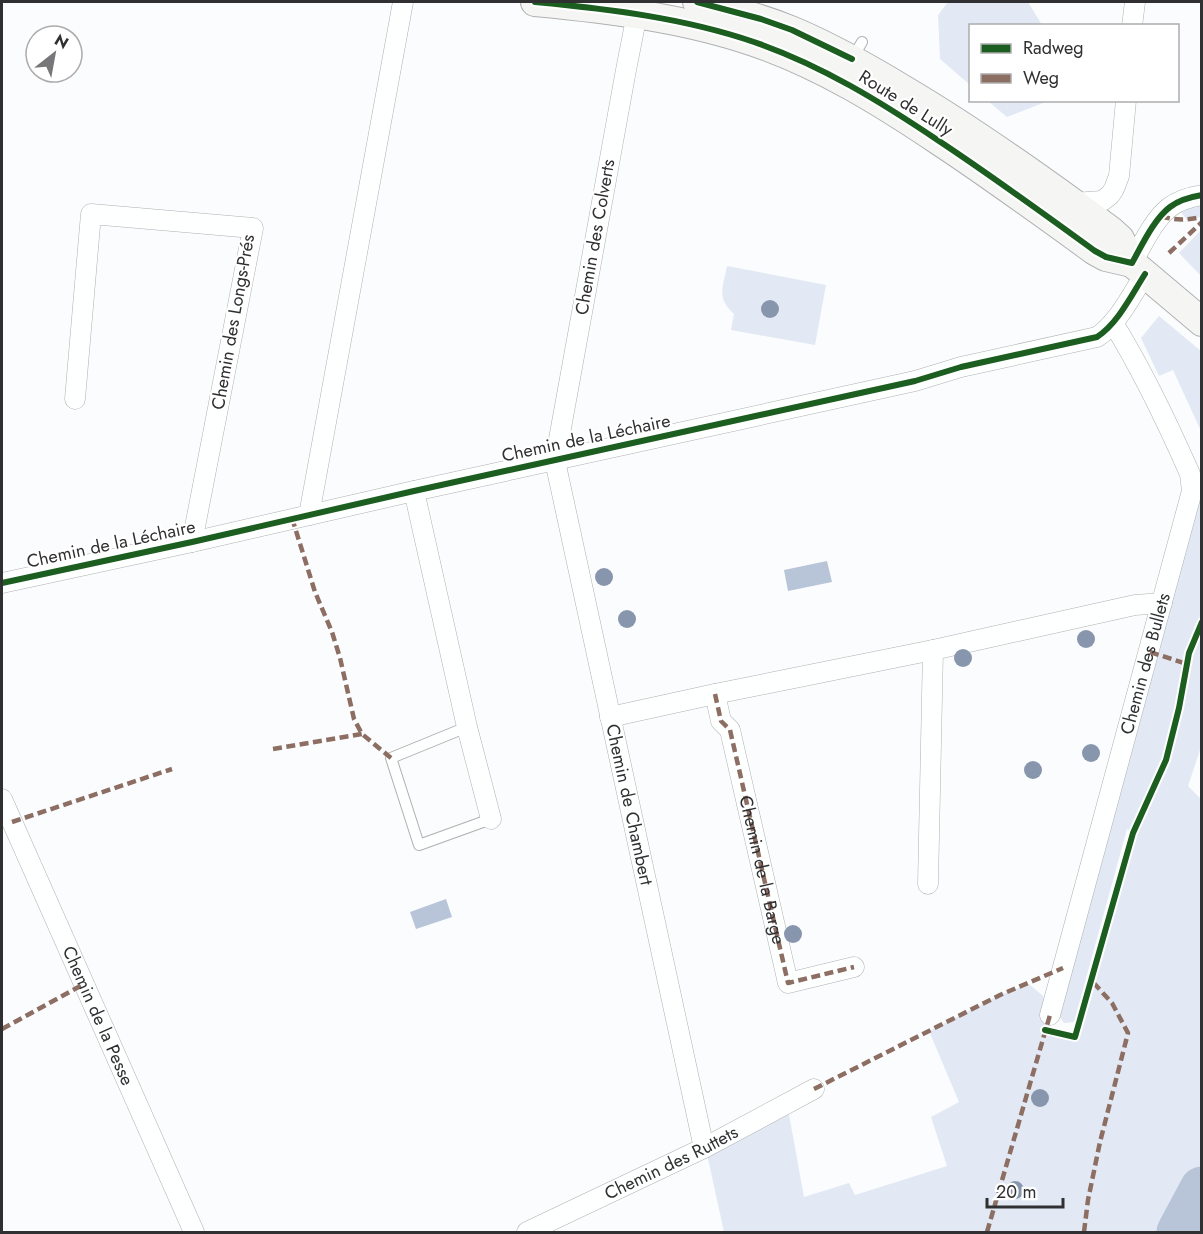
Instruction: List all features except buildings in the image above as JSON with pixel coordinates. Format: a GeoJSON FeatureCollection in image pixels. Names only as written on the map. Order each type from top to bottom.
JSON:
{"type":"FeatureCollection","features":[{"type":"Feature","properties":{"kind":"main road","name":"Route de Lully"},"geometry":{"type":"LineString","coordinates":[[535,2],[637,14],[753,42],[799,60],[849,64],[887,107],[1095,251],[1138,268]]}},
{"type":"Feature","properties":{"kind":"main road","name":"Route de Lully"},"geometry":{"type":"LineString","coordinates":[[697,2],[752,16],[792,30],[849,64],[929,104],[1074,203],[1120,239],[1138,268],[1202,322]]}},
{"type":"Feature","properties":{"kind":"street"},"geometry":{"type":"LineString","coordinates":[[309,515],[403,2]]}},
{"type":"Feature","properties":{"kind":"street"},"geometry":{"type":"LineString","coordinates":[[1132,24],[1135,2]]}},
{"type":"Feature","properties":{"kind":"street","name":"Chemin des Colverts"},"geometry":{"type":"LineString","coordinates":[[555,461],[637,14]]}},
{"type":"Feature","properties":{"kind":"street"},"geometry":{"type":"LineString","coordinates":[[1074,203],[1102,201],[1110,195],[1118,183],[1126,102]]}},
{"type":"Feature","properties":{"kind":"street","name":"Chemin de la Léchaire"},"geometry":{"type":"LineString","coordinates":[[2,583],[915,381],[961,367],[1096,337],[1113,323],[1158,220],[1169,207],[1186,198],[1202,195]]}},
{"type":"Feature","properties":{"kind":"street","name":"Chemin des Longs-Prés"},"geometry":{"type":"LineString","coordinates":[[75,399],[91,214],[253,228],[192,542]]}},
{"type":"Feature","properties":{"kind":"street","name":"Chemin des Bullets"},"geometry":{"type":"LineString","coordinates":[[1050,1016],[1192,491],[1192,482],[1186,466],[1147,382],[1113,323]]}},
{"type":"Feature","properties":{"kind":"street","name":"Chemin de Chambert"},"geometry":{"type":"LineString","coordinates":[[555,461],[704,1148]]}},
{"type":"Feature","properties":{"kind":"street"},"geometry":{"type":"LineString","coordinates":[[414,491],[467,727],[491,819]]}},
{"type":"Feature","properties":{"kind":"street"},"geometry":{"type":"LineString","coordinates":[[610,717],[933,650],[1135,605],[1162,603]]}},
{"type":"Feature","properties":{"kind":"street"},"geometry":{"type":"LineString","coordinates":[[928,884],[933,650]]}},
{"type":"Feature","properties":{"kind":"street","name":"Chemin de la Barge"},"geometry":{"type":"LineString","coordinates":[[715,694],[721,721],[730,730],[788,983],[854,967]]}},
{"type":"Feature","properties":{"kind":"street","name":"Chemin de la Pesse"},"geometry":{"type":"LineString","coordinates":[[2,799],[194,1233]]}},
{"type":"Feature","properties":{"kind":"street","name":"Chemin des Ruttets"},"geometry":{"type":"LineString","coordinates":[[527,1233],[704,1148],[814,1089]]}},
{"type":"Feature","properties":{"kind":"lane"},"geometry":{"type":"LineString","coordinates":[[467,727],[391,758],[419,845],[491,819]]}},
{"type":"Feature","properties":{"kind":"shaded area"},"geometry":{"type":"Polygon","coordinates":[[[948,2],[1028,2],[1041,24],[969,24],[969,84],[940,59],[938,15],[948,2]]]}},
{"type":"Feature","properties":{"kind":"shaded area"},"geometry":{"type":"Polygon","coordinates":[[[989,102],[1045,102],[1007,117],[989,102]]]}},
{"type":"Feature","properties":{"kind":"shaded area"},"geometry":{"type":"Polygon","coordinates":[[[1201,203],[1201,217],[1187,220],[1180,211],[1201,203]]]}},
{"type":"Feature","properties":{"kind":"shaded area"},"geometry":{"type":"Polygon","coordinates":[[[1201,230],[1201,276],[1179,253],[1201,230]]]}},
{"type":"Feature","properties":{"kind":"shaded area"},"geometry":{"type":"Polygon","coordinates":[[[727,266],[826,285],[815,345],[731,330],[734,314],[728,308],[722,292],[727,266]]]}},
{"type":"Feature","properties":{"kind":"shaded area"},"geometry":{"type":"Polygon","coordinates":[[[1159,316],[1201,351],[1201,431],[1173,370],[1159,376],[1141,338],[1159,316]]]}},
{"type":"Feature","properties":{"kind":"shaded area"},"geometry":{"type":"Polygon","coordinates":[[[1201,489],[1201,747],[1188,786],[1202,800],[1202,1172],[1183,1197],[1166,1232],[724,1232],[707,1154],[788,1109],[804,1197],[849,1183],[855,1195],[947,1166],[931,1117],[959,1102],[929,1031],[1000,995],[1029,984],[1043,996],[1050,1015],[1046,1030],[1075,1037],[1133,833],[1127,829],[1074,1022],[1064,1023],[1058,1014],[1201,489]]]}},
{"type":"Feature","properties":{"kind":"water"},"geometry":{"type":"Polygon","coordinates":[[[827,561],[832,582],[788,591],[784,570],[827,561]]]}},
{"type":"Feature","properties":{"kind":"water"},"geometry":{"type":"Polygon","coordinates":[[[446,899],[452,917],[416,929],[410,912],[446,899]]]}},
{"type":"Feature","properties":{"kind":"waterway"},"geometry":{"type":"LineString","coordinates":[[1179,1232],[1202,1189]]}},
{"type":"Feature","properties":{"kind":"marked path"},"geometry":{"type":"LineString","coordinates":[[1161,216],[1182,220],[1202,217]]}},
{"type":"Feature","properties":{"kind":"marked path"},"geometry":{"type":"LineString","coordinates":[[1169,253],[1202,222]]}},
{"type":"Feature","properties":{"kind":"marked path"},"geometry":{"type":"LineString","coordinates":[[292,518],[315,592],[332,632],[354,719],[362,734],[391,758]]}},
{"type":"Feature","properties":{"kind":"marked path"},"geometry":{"type":"LineString","coordinates":[[1150,652],[1187,664]]}},
{"type":"Feature","properties":{"kind":"marked path"},"geometry":{"type":"LineString","coordinates":[[715,694],[721,721],[730,730],[788,983],[854,967]]}},
{"type":"Feature","properties":{"kind":"marked path"},"geometry":{"type":"LineString","coordinates":[[273,749],[362,734]]}},
{"type":"Feature","properties":{"kind":"marked path"},"geometry":{"type":"LineString","coordinates":[[12,822],[172,769]]}},
{"type":"Feature","properties":{"kind":"marked path"},"geometry":{"type":"LineString","coordinates":[[814,1089],[1000,995],[1063,968]]}},
{"type":"Feature","properties":{"kind":"marked path"},"geometry":{"type":"LineString","coordinates":[[1084,1232],[1100,1142],[1128,1033],[1112,1003],[1092,981]]}},
{"type":"Feature","properties":{"kind":"marked path"},"geometry":{"type":"LineString","coordinates":[[2,1029],[84,984]]}},
{"type":"Feature","properties":{"kind":"marked path"},"geometry":{"type":"LineString","coordinates":[[987,1232],[1050,1015]]}},
{"type":"Feature","properties":{"kind":"cycle path"},"geometry":{"type":"LineString","coordinates":[[535,2],[618,11],[673,21],[728,34],[779,51],[827,73],[917,126],[1106,257],[1132,263],[1164,212],[1181,201],[1202,195]]}},
{"type":"Feature","properties":{"kind":"cycle path"},"geometry":{"type":"LineString","coordinates":[[697,2],[792,30],[852,59]]}},
{"type":"Feature","properties":{"kind":"cycle path"},"geometry":{"type":"LineString","coordinates":[[2,583],[915,381],[961,367],[1097,337],[1118,317],[1145,274]]}},
{"type":"Feature","properties":{"kind":"cycle path"},"geometry":{"type":"LineString","coordinates":[[1045,1030],[1075,1037],[1133,833],[1166,760],[1189,653],[1202,622]]}}]}
